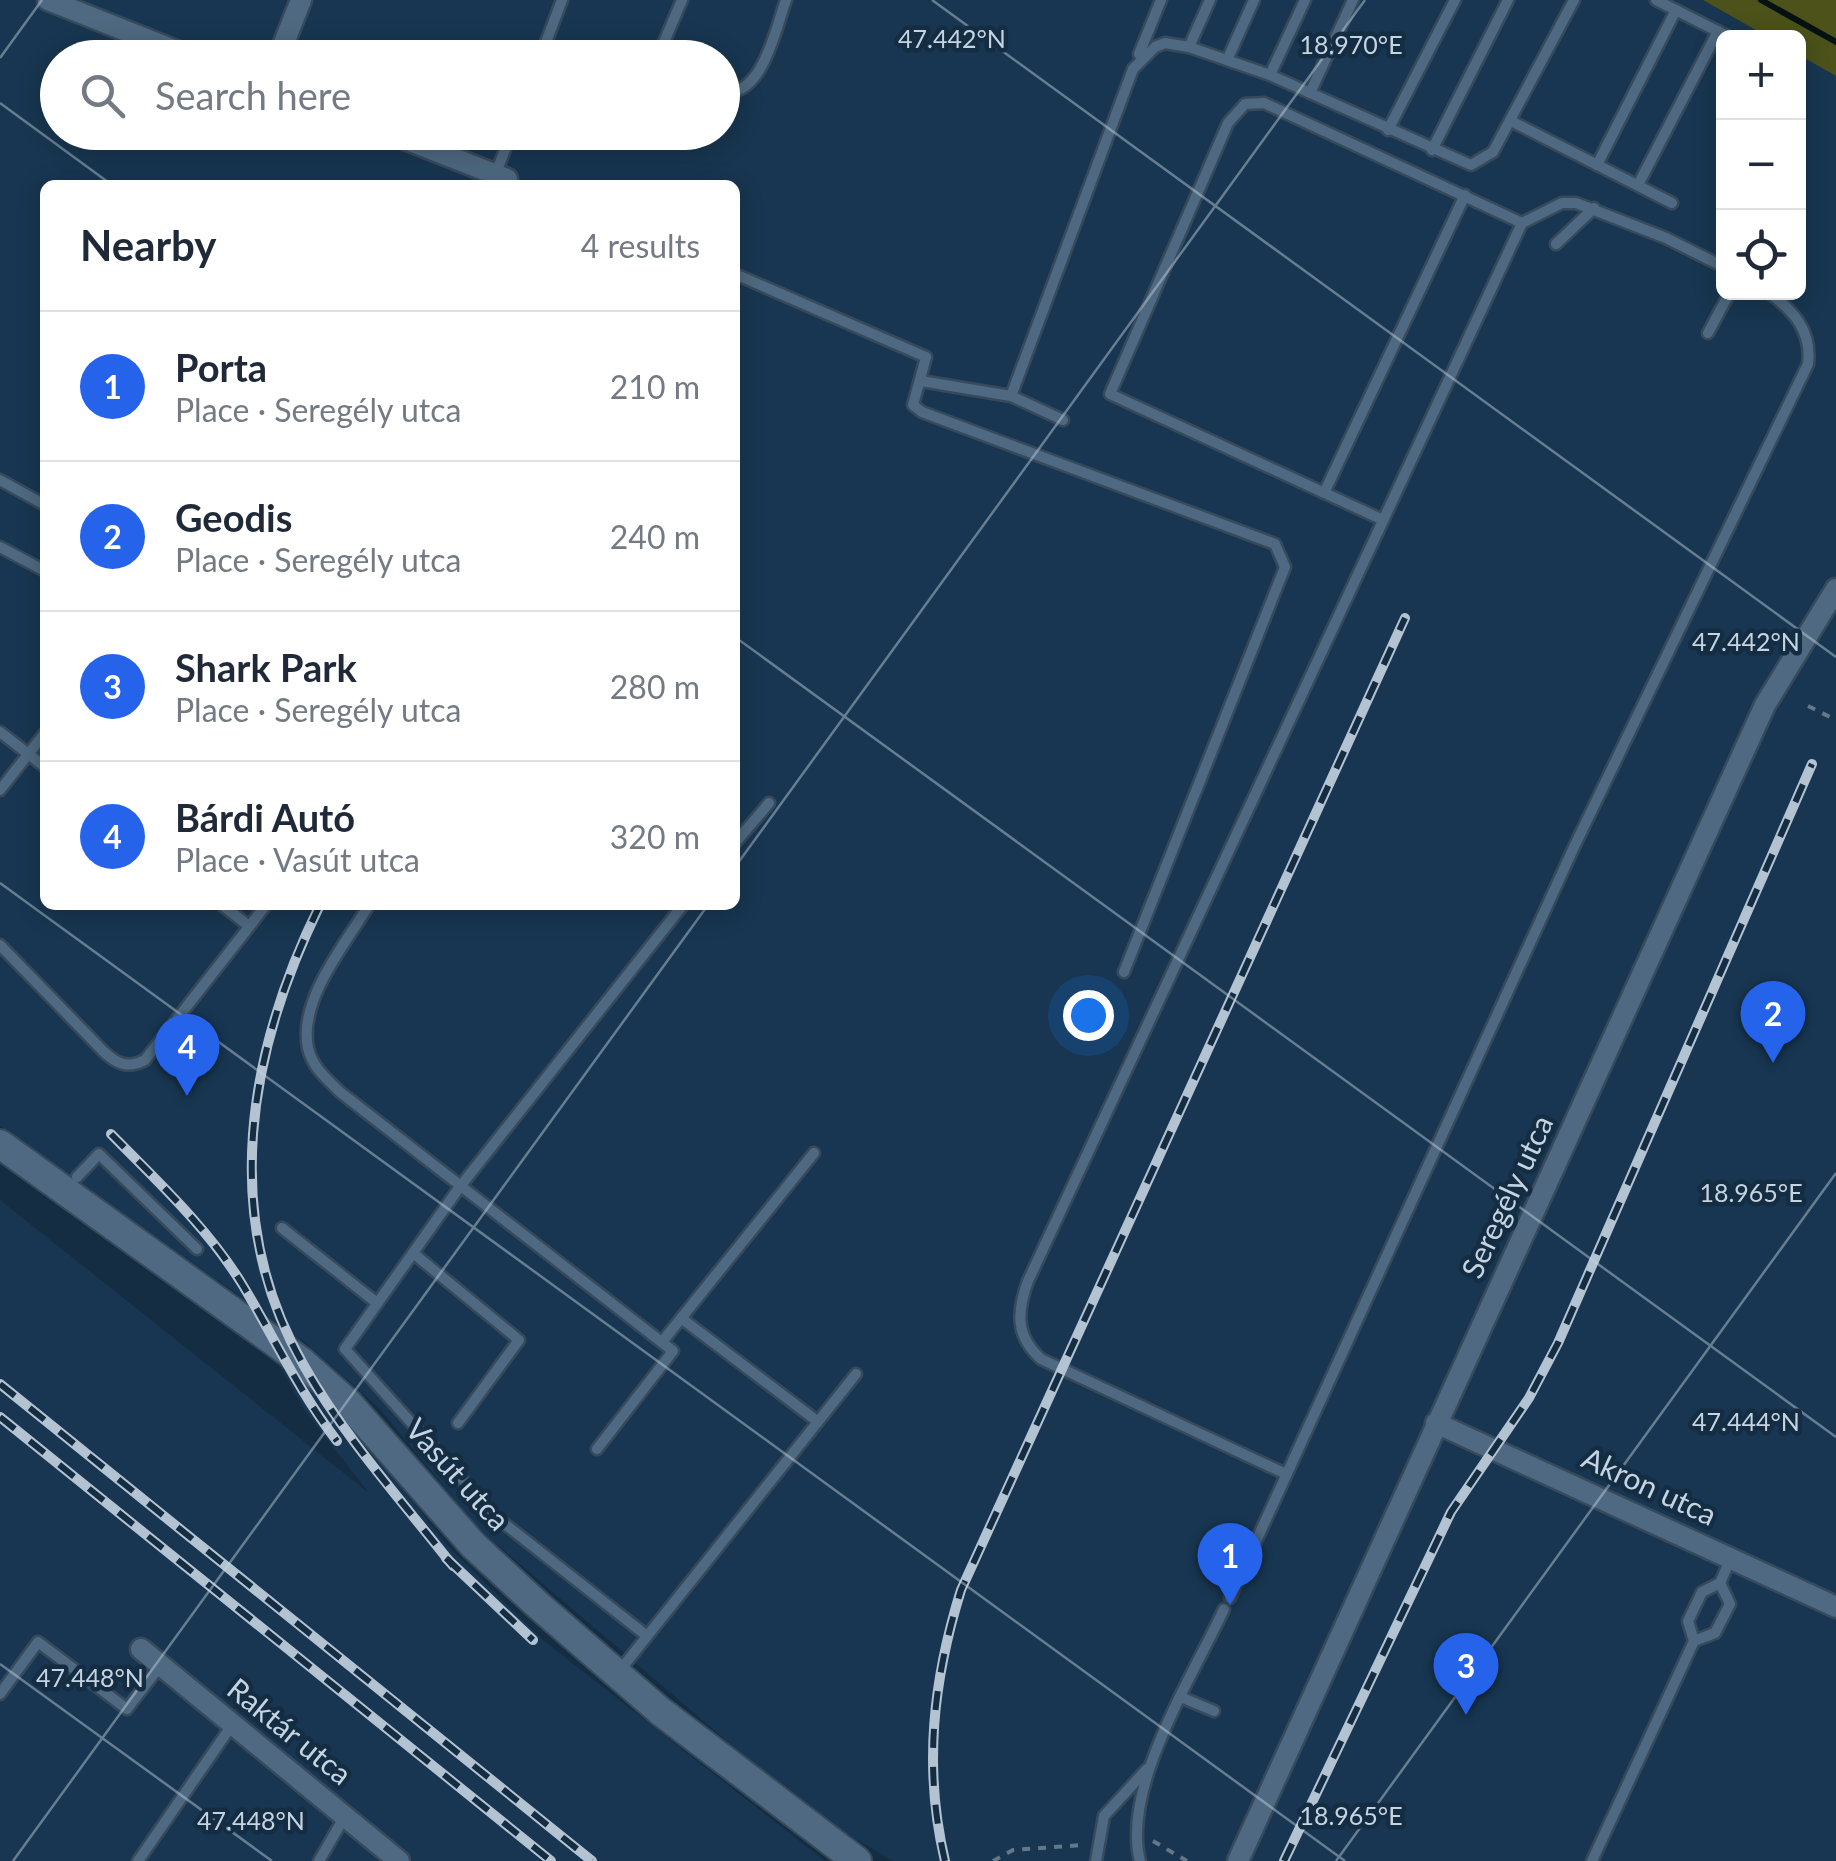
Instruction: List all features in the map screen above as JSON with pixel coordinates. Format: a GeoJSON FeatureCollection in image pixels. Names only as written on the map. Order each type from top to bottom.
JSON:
{"type":"FeatureCollection","features":[{"type":"Feature","properties":{"kind":"street"},"geometry":{"type":"LineString","coordinates":[[48,0],[149,40]]}},
{"type":"Feature","properties":{"kind":"street"},"geometry":{"type":"LineString","coordinates":[[285,40],[301,0]]}},
{"type":"Feature","properties":{"kind":"street"},"geometry":{"type":"LineString","coordinates":[[431,150],[507,180]]}},
{"type":"Feature","properties":{"kind":"street","name":"Seregély utca"},"geometry":{"type":"LineString","coordinates":[[1238,1861],[1246,1836],[1765,706],[1836,589]]}},
{"type":"Feature","properties":{"kind":"street","name":"Vasút utca"},"geometry":{"type":"LineString","coordinates":[[0,1144],[301,1362],[349,1404],[474,1545],[616,1674],[723,1762],[857,1861]]}},
{"type":"Feature","properties":{"kind":"street","name":"Akron utca"},"geometry":{"type":"LineString","coordinates":[[1436,1423],[1836,1606]]}},
{"type":"Feature","properties":{"kind":"street","name":"Raktár utca"},"geometry":{"type":"LineString","coordinates":[[142,1650],[399,1861]]}},
{"type":"Feature","properties":{"kind":"street","name":"Seregély utca"},"geometry":{"type":"LineString","coordinates":[[1220,1861],[1246,1836]]}},
{"type":"Feature","properties":{"kind":"lane"},"geometry":{"type":"LineString","coordinates":[[547,40],[562,0]]}},
{"type":"Feature","properties":{"kind":"lane"},"geometry":{"type":"LineString","coordinates":[[665,40],[682,0]]}},
{"type":"Feature","properties":{"kind":"lane"},"geometry":{"type":"LineString","coordinates":[[740,90],[752,82],[786,0]]}},
{"type":"Feature","properties":{"kind":"lane"},"geometry":{"type":"LineString","coordinates":[[1010,396],[1132,69],[1162,0]]}},
{"type":"Feature","properties":{"kind":"lane"},"geometry":{"type":"LineString","coordinates":[[1189,46],[1210,0]]}},
{"type":"Feature","properties":{"kind":"lane"},"geometry":{"type":"LineString","coordinates":[[1228,58],[1254,0]]}},
{"type":"Feature","properties":{"kind":"lane"},"geometry":{"type":"LineString","coordinates":[[1270,76],[1305,0]]}},
{"type":"Feature","properties":{"kind":"lane"},"geometry":{"type":"LineString","coordinates":[[1310,92],[1353,0]]}},
{"type":"Feature","properties":{"kind":"lane"},"geometry":{"type":"LineString","coordinates":[[1388,130],[1455,0]]}},
{"type":"Feature","properties":{"kind":"lane"},"geometry":{"type":"LineString","coordinates":[[1432,150],[1508,0]]}},
{"type":"Feature","properties":{"kind":"lane"},"geometry":{"type":"LineString","coordinates":[[1132,69],[1154,47],[1165,43],[1189,46],[1310,92],[1462,165],[1480,162],[1493,152],[1574,0]]}},
{"type":"Feature","properties":{"kind":"lane"},"geometry":{"type":"LineString","coordinates":[[1656,0],[1716,30]]}},
{"type":"Feature","properties":{"kind":"lane"},"geometry":{"type":"LineString","coordinates":[[1596,164],[1676,10]]}},
{"type":"Feature","properties":{"kind":"lane"},"geometry":{"type":"LineString","coordinates":[[1638,186],[1716,35]]}},
{"type":"Feature","properties":{"kind":"lane"},"geometry":{"type":"LineString","coordinates":[[1382,519],[1110,394],[1228,124],[1246,104],[1264,103],[1522,223]]}},
{"type":"Feature","properties":{"kind":"lane"},"geometry":{"type":"LineString","coordinates":[[1511,121],[1672,203]]}},
{"type":"Feature","properties":{"kind":"lane"},"geometry":{"type":"LineString","coordinates":[[507,180],[510,150]]}},
{"type":"Feature","properties":{"kind":"lane"},"geometry":{"type":"LineString","coordinates":[[1324,492],[1465,195]]}},
{"type":"Feature","properties":{"kind":"lane"},"geometry":{"type":"LineString","coordinates":[[1286,1474],[1041,1359],[1023,1336],[1020,1302],[1522,223],[1562,203],[1594,208],[1716,262]]}},
{"type":"Feature","properties":{"kind":"lane"},"geometry":{"type":"LineString","coordinates":[[1556,244],[1594,208]]}},
{"type":"Feature","properties":{"kind":"lane"},"geometry":{"type":"LineString","coordinates":[[740,276],[926,357],[913,405],[922,412],[1274,544],[1285,567],[1124,972]]}},
{"type":"Feature","properties":{"kind":"lane"},"geometry":{"type":"LineString","coordinates":[[1708,334],[1726,300]]}},
{"type":"Feature","properties":{"kind":"lane"},"geometry":{"type":"LineString","coordinates":[[1140,1861],[1134,1822],[1152,1765],[1566,864],[1808,364],[1808,337],[1799,320],[1777,300]]}},
{"type":"Feature","properties":{"kind":"lane"},"geometry":{"type":"LineString","coordinates":[[920,380],[1010,396],[1063,420]]}},
{"type":"Feature","properties":{"kind":"lane"},"geometry":{"type":"LineString","coordinates":[[0,480],[40,502]]}},
{"type":"Feature","properties":{"kind":"lane"},"geometry":{"type":"LineString","coordinates":[[0,547],[40,568]]}},
{"type":"Feature","properties":{"kind":"lane"},"geometry":{"type":"LineString","coordinates":[[0,732],[40,763]]}},
{"type":"Feature","properties":{"kind":"lane"},"geometry":{"type":"LineString","coordinates":[[0,790],[40,739]]}},
{"type":"Feature","properties":{"kind":"lane"},"geometry":{"type":"LineString","coordinates":[[740,838],[769,803]]}},
{"type":"Feature","properties":{"kind":"lane"},"geometry":{"type":"LineString","coordinates":[[228,910],[249,926]]}},
{"type":"Feature","properties":{"kind":"lane"},"geometry":{"type":"LineString","coordinates":[[0,945],[104,1052],[120,1065],[130,1066],[145,1060],[262,910]]}},
{"type":"Feature","properties":{"kind":"lane"},"geometry":{"type":"LineString","coordinates":[[366,910],[314,1004],[307,1025],[308,1049],[317,1068],[340,1092],[673,1351],[597,1448]]}},
{"type":"Feature","properties":{"kind":"lane"},"geometry":{"type":"LineString","coordinates":[[646,1636],[496,1517],[345,1348],[459,1188],[680,910]]}},
{"type":"Feature","properties":{"kind":"lane"},"geometry":{"type":"LineString","coordinates":[[662,1342],[814,1152]]}},
{"type":"Feature","properties":{"kind":"lane"},"geometry":{"type":"LineString","coordinates":[[77,1177],[98,1154],[197,1249]]}},
{"type":"Feature","properties":{"kind":"lane"},"geometry":{"type":"LineString","coordinates":[[282,1228],[377,1303]]}},
{"type":"Feature","properties":{"kind":"lane"},"geometry":{"type":"LineString","coordinates":[[412,1254],[520,1340],[458,1422]]}},
{"type":"Feature","properties":{"kind":"lane"},"geometry":{"type":"LineString","coordinates":[[681,1318],[817,1421]]}},
{"type":"Feature","properties":{"kind":"lane"},"geometry":{"type":"LineString","coordinates":[[616,1674],[856,1374]]}},
{"type":"Feature","properties":{"kind":"lane"},"geometry":{"type":"LineString","coordinates":[[1592,1861],[1694,1640],[1688,1622],[1702,1592],[1720,1583],[1732,1558]]}},
{"type":"Feature","properties":{"kind":"lane"},"geometry":{"type":"LineString","coordinates":[[1694,1640],[1715,1633],[1730,1604],[1720,1583]]}},
{"type":"Feature","properties":{"kind":"lane"},"geometry":{"type":"LineString","coordinates":[[0,1694],[38,1642],[127,1709],[160,1665]]}},
{"type":"Feature","properties":{"kind":"lane"},"geometry":{"type":"LineString","coordinates":[[1183,1698],[1214,1711]]}},
{"type":"Feature","properties":{"kind":"lane"},"geometry":{"type":"LineString","coordinates":[[138,1861],[232,1724]]}},
{"type":"Feature","properties":{"kind":"lane"},"geometry":{"type":"LineString","coordinates":[[1096,1861],[1104,1816],[1152,1765]]}},
{"type":"Feature","properties":{"kind":"lane"},"geometry":{"type":"LineString","coordinates":[[319,1861],[345,1816]]}},
{"type":"Feature","properties":{"kind":"path"},"geometry":{"type":"LineString","coordinates":[[1808,706],[1836,720]]}},
{"type":"Feature","properties":{"kind":"shaded area"},"geometry":{"type":"Polygon","coordinates":[[[0,0],[1703,0],[1756,30],[1716,30],[1716,300],[1806,300],[1806,59],[1836,76],[1836,1861],[893,1861],[810,1812],[481,1531],[378,1407],[299,1337],[354,1428],[448,1546],[543,1640],[825,1861],[0,1861],[0,1200],[369,1493],[305,1411],[240,1296],[0,1126],[0,0]]]}},
{"type":"Feature","properties":{"kind":"green space"},"geometry":{"type":"Polygon","coordinates":[[[1703,0],[1836,0],[1836,76],[1806,59],[1806,30],[1756,30],[1703,0]]]}},
{"type":"Feature","properties":{"kind":"waterway"},"geometry":{"type":"LineString","coordinates":[[1761,0],[1836,42]]}},
{"type":"Feature","properties":{"kind":"railway"},"geometry":{"type":"LineString","coordinates":[[945,1861],[934,1792],[934,1724],[944,1657],[961,1590],[1405,618]]}},
{"type":"Feature","properties":{"kind":"railway"},"geometry":{"type":"LineString","coordinates":[[1284,1861],[1451,1512],[1529,1398],[1558,1343],[1812,764]]}},
{"type":"Feature","properties":{"kind":"railway"},"geometry":{"type":"LineString","coordinates":[[318,910],[275,1018],[261,1076],[253,1134],[252,1193],[260,1251],[277,1308],[319,1391],[374,1468],[453,1566]]}},
{"type":"Feature","properties":{"kind":"railway"},"geometry":{"type":"LineString","coordinates":[[111,1134],[181,1205],[228,1263],[337,1441]]}},
{"type":"Feature","properties":{"kind":"railway"},"geometry":{"type":"LineString","coordinates":[[0,1384],[592,1861]]}},
{"type":"Feature","properties":{"kind":"railway"},"geometry":{"type":"LineString","coordinates":[[0,1417],[551,1861]]}},
{"type":"Feature","properties":{"kind":"railway"},"geometry":{"type":"LineString","coordinates":[[446,1558],[533,1640]]}},
{"type":"Feature","properties":{"kind":"place","name":"Geodis"},"geometry":{"type":"Point","coordinates":[1773,1063]}},
{"type":"Feature","properties":{"kind":"place","name":"Bárdi Autó"},"geometry":{"type":"Point","coordinates":[187,1096]}},
{"type":"Feature","properties":{"kind":"place","name":"Porta"},"geometry":{"type":"Point","coordinates":[1230,1605]}},
{"type":"Feature","properties":{"kind":"place","name":"Shark Park"},"geometry":{"type":"Point","coordinates":[1466,1715]}}]}
